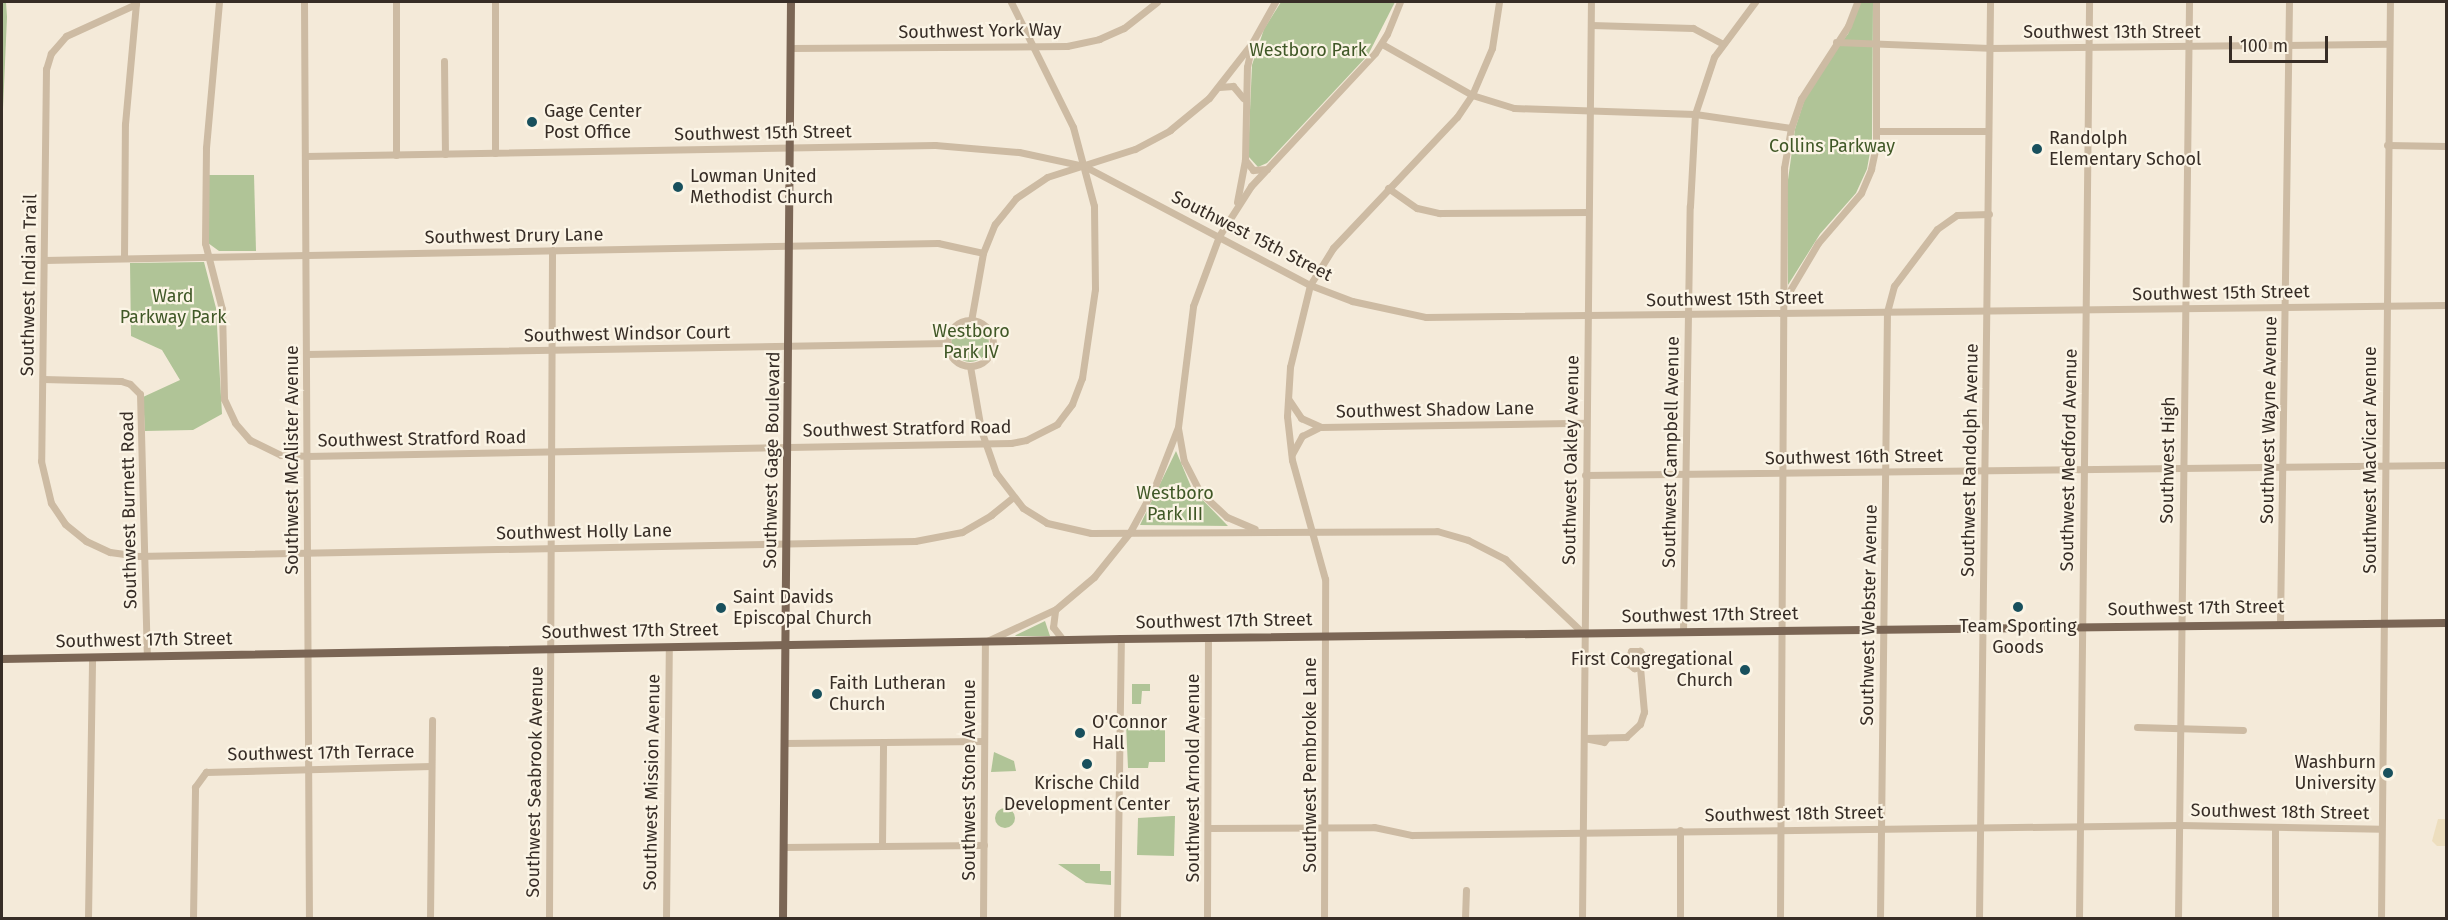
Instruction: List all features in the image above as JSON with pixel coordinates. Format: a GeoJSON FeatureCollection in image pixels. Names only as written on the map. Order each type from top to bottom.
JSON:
{"type":"FeatureCollection","features":[{"type":"Feature","properties":{"kind":"main road","name":"Southwest Gage Boulevard"},"geometry":{"type":"LineString","coordinates":[[783,918],[791,245],[791,2]]}},
{"type":"Feature","properties":{"kind":"main road","name":"Southwest 17th Street"},"geometry":{"type":"LineString","coordinates":[[2,659],[1121,639],[2446,623]]}},
{"type":"Feature","properties":{"kind":"street","name":"Southwest Stratford Road"},"geometry":{"type":"LineString","coordinates":[[219,2],[206,148],[205,243],[220,296],[223,388],[231,417],[259,446],[280,455],[306,456],[985,444],[1026,440],[1044,432],[1061,418],[1078,392],[1092,316],[1096,256],[1091,185],[1074,127],[1011,2]]}},
{"type":"Feature","properties":{"kind":"street","name":"Southwest McAlister Avenue"},"geometry":{"type":"LineString","coordinates":[[304,2],[309,918]]}},
{"type":"Feature","properties":{"kind":"street"},"geometry":{"type":"LineString","coordinates":[[396,2],[396,155]]}},
{"type":"Feature","properties":{"kind":"street"},"geometry":{"type":"LineString","coordinates":[[495,2],[495,153]]}},
{"type":"Feature","properties":{"kind":"street","name":"Southwest York Way"},"geometry":{"type":"LineString","coordinates":[[791,48],[1067,46],[1099,39],[1124,28],[1157,2]]}},
{"type":"Feature","properties":{"kind":"street"},"geometry":{"type":"LineString","coordinates":[[971,321],[983,253],[1006,209],[1030,186],[1060,171],[1084,166],[1135,149],[1170,130],[1219,87],[1252,43],[1275,2]]}},
{"type":"Feature","properties":{"kind":"street"},"geometry":{"type":"LineString","coordinates":[[985,642],[1056,609],[1094,577],[1130,532],[1155,486],[1178,427],[1193,306],[1219,236],[1236,204],[1382,44],[1400,2]]}},
{"type":"Feature","properties":{"kind":"street","name":"Southwest Pembroke Lane"},"geometry":{"type":"LineString","coordinates":[[1324,918],[1325,579],[1314,530],[1292,459],[1287,397],[1290,366],[1310,285],[1333,248],[1457,117],[1472,95],[1492,48],[1499,2]]}},
{"type":"Feature","properties":{"kind":"street","name":"Southwest Oakley Avenue"},"geometry":{"type":"LineString","coordinates":[[1582,918],[1583,633],[1591,2]]}},
{"type":"Feature","properties":{"kind":"street","name":"Southwest Campbell Avenue"},"geometry":{"type":"LineString","coordinates":[[1683,632],[1695,114],[1702,84],[1721,43],[1755,2]]}},
{"type":"Feature","properties":{"kind":"street"},"geometry":{"type":"LineString","coordinates":[[1780,918],[1786,314],[1782,227],[1791,128],[1809,81],[1836,42],[1857,2]]}},
{"type":"Feature","properties":{"kind":"street"},"geometry":{"type":"LineString","coordinates":[[1786,297],[1818,243],[1868,180],[1877,131],[1876,2]]}},
{"type":"Feature","properties":{"kind":"street","name":"Southwest Randolph Avenue"},"geometry":{"type":"LineString","coordinates":[[1979,918],[1990,2]]}},
{"type":"Feature","properties":{"kind":"street","name":"Southwest Medford Avenue"},"geometry":{"type":"LineString","coordinates":[[2079,918],[2089,2]]}},
{"type":"Feature","properties":{"kind":"street","name":"Southwest High"},"geometry":{"type":"LineString","coordinates":[[2178,918],[2189,2]]}},
{"type":"Feature","properties":{"kind":"street","name":"Southwest Wayne Avenue"},"geometry":{"type":"LineString","coordinates":[[2280,624],[2289,2]]}},
{"type":"Feature","properties":{"kind":"street","name":"Southwest MacVicar Avenue"},"geometry":{"type":"LineString","coordinates":[[2381,918],[2390,2]]}},
{"type":"Feature","properties":{"kind":"street"},"geometry":{"type":"LineString","coordinates":[[124,258],[125,124],[136,3]]}},
{"type":"Feature","properties":{"kind":"street","name":"Southwest Indian Trail"},"geometry":{"type":"LineString","coordinates":[[136,3],[66,36],[48,60],[41,462],[51,502],[65,524],[86,541],[117,554],[144,556]]}},
{"type":"Feature","properties":{"kind":"street"},"geometry":{"type":"LineString","coordinates":[[1591,25],[1693,28],[1721,43]]}},
{"type":"Feature","properties":{"kind":"street","name":"Southwest 13th Street"},"geometry":{"type":"LineString","coordinates":[[1836,42],[1877,46],[1989,48],[2389,44]]}},
{"type":"Feature","properties":{"kind":"street"},"geometry":{"type":"LineString","coordinates":[[1236,204],[1245,160],[1244,99],[1252,43]]}},
{"type":"Feature","properties":{"kind":"street"},"geometry":{"type":"LineString","coordinates":[[1382,44],[1472,95],[1529,111],[1695,114],[1791,128]]}},
{"type":"Feature","properties":{"kind":"street"},"geometry":{"type":"LineString","coordinates":[[444,61],[445,154]]}},
{"type":"Feature","properties":{"kind":"street"},"geometry":{"type":"LineString","coordinates":[[1219,87],[1233,86],[1244,99]]}},
{"type":"Feature","properties":{"kind":"street"},"geometry":{"type":"LineString","coordinates":[[1877,131],[1988,131]]}},
{"type":"Feature","properties":{"kind":"street","name":"Southwest 15th Street"},"geometry":{"type":"LineString","coordinates":[[305,156],[958,145],[1019,152],[1084,166],[1310,285],[1352,302],[1426,317],[2446,305]]}},
{"type":"Feature","properties":{"kind":"street"},"geometry":{"type":"LineString","coordinates":[[2387,145],[2446,146]]}},
{"type":"Feature","properties":{"kind":"street"},"geometry":{"type":"LineString","coordinates":[[1245,160],[1252,170],[1268,168]]}},
{"type":"Feature","properties":{"kind":"street"},"geometry":{"type":"LineString","coordinates":[[1388,188],[1417,208],[1439,213],[1588,212]]}},
{"type":"Feature","properties":{"kind":"street","name":"Southwest Webster Avenue"},"geometry":{"type":"LineString","coordinates":[[1880,918],[1887,312],[1894,286],[1937,229],[1957,215],[1989,213]]}},
{"type":"Feature","properties":{"kind":"street","name":"Southwest Drury Lane"},"geometry":{"type":"LineString","coordinates":[[44,260],[938,243],[983,253]]}},
{"type":"Feature","properties":{"kind":"street","name":"Southwest Seabrook Avenue"},"geometry":{"type":"LineString","coordinates":[[549,918],[552,250]]}},
{"type":"Feature","properties":{"kind":"street"},"geometry":{"type":"LineString","coordinates":[[971,321],[985,326],[993,344],[986,360],[970,366],[953,358],[948,343],[956,326],[971,321]]}},
{"type":"Feature","properties":{"kind":"street","name":"Southwest Windsor Court"},"geometry":{"type":"LineString","coordinates":[[306,354],[948,343]]}},
{"type":"Feature","properties":{"kind":"street"},"geometry":{"type":"LineString","coordinates":[[970,366],[985,444],[996,473],[1012,497],[1037,518],[1060,528],[1091,533],[1417,529],[1468,540],[1516,567],[1583,633]]}},
{"type":"Feature","properties":{"kind":"street","name":"Southwest Burnett Road"},"geometry":{"type":"LineString","coordinates":[[43,379],[121,381],[137,390],[141,399],[147,656]]}},
{"type":"Feature","properties":{"kind":"street","name":"Southwest Shadow Lane"},"geometry":{"type":"LineString","coordinates":[[1287,397],[1301,418],[1321,427],[1586,423]]}},
{"type":"Feature","properties":{"kind":"street"},"geometry":{"type":"LineString","coordinates":[[1178,427],[1184,461],[1200,492],[1227,517],[1260,531]]}},
{"type":"Feature","properties":{"kind":"street","name":"Southwest Shadow Lane"},"geometry":{"type":"LineString","coordinates":[[1292,459],[1297,442],[1321,427]]}},
{"type":"Feature","properties":{"kind":"street","name":"Southwest 16th Street"},"geometry":{"type":"LineString","coordinates":[[1586,475],[2446,465]]}},
{"type":"Feature","properties":{"kind":"street","name":"Southwest Holly Lane"},"geometry":{"type":"LineString","coordinates":[[144,556],[933,540],[977,525],[1012,497]]}},
{"type":"Feature","properties":{"kind":"street"},"geometry":{"type":"LineString","coordinates":[[1056,609],[1053,627],[1063,640]]}},
{"type":"Feature","properties":{"kind":"street","name":"Southwest Arnold Avenue"},"geometry":{"type":"LineString","coordinates":[[1207,918],[1208,638]]}},
{"type":"Feature","properties":{"kind":"street"},"geometry":{"type":"LineString","coordinates":[[1117,918],[1121,639]]}},
{"type":"Feature","properties":{"kind":"street","name":"Southwest Stone Avenue"},"geometry":{"type":"LineString","coordinates":[[983,918],[985,642]]}},
{"type":"Feature","properties":{"kind":"street","name":"Southwest Mission Avenue"},"geometry":{"type":"LineString","coordinates":[[666,918],[669,646]]}},
{"type":"Feature","properties":{"kind":"street"},"geometry":{"type":"LineString","coordinates":[[88,918],[92,657]]}},
{"type":"Feature","properties":{"kind":"street"},"geometry":{"type":"LineString","coordinates":[[1584,738],[1604,742],[1607,738],[1626,736],[1640,724],[1644,712],[1641,667]]}},
{"type":"Feature","properties":{"kind":"street"},"geometry":{"type":"LineString","coordinates":[[430,918],[432,720]]}},
{"type":"Feature","properties":{"kind":"street"},"geometry":{"type":"LineString","coordinates":[[2137,727],[2243,730]]}},
{"type":"Feature","properties":{"kind":"street"},"geometry":{"type":"LineString","coordinates":[[784,743],[984,741]]}},
{"type":"Feature","properties":{"kind":"street"},"geometry":{"type":"LineString","coordinates":[[882,845],[883,742]]}},
{"type":"Feature","properties":{"kind":"street","name":"Southwest 17th Terrace"},"geometry":{"type":"LineString","coordinates":[[193,918],[195,788],[199,778],[211,770],[431,766]]}},
{"type":"Feature","properties":{"kind":"street","name":"Southwest 18th Street"},"geometry":{"type":"LineString","coordinates":[[1208,828],[1374,827],[1412,835],[2180,825],[2381,830]]}},
{"type":"Feature","properties":{"kind":"street"},"geometry":{"type":"LineString","coordinates":[[2275,828],[2275,918]]}},
{"type":"Feature","properties":{"kind":"street"},"geometry":{"type":"LineString","coordinates":[[1680,830],[1680,918]]}},
{"type":"Feature","properties":{"kind":"street"},"geometry":{"type":"LineString","coordinates":[[783,847],[984,845]]}},
{"type":"Feature","properties":{"kind":"street"},"geometry":{"type":"LineString","coordinates":[[1465,918],[1466,890]]}},
{"type":"Feature","properties":{"kind":"green space"},"geometry":{"type":"Polygon","coordinates":[[[2,2],[6,2],[7,17],[2,132],[2,2]]]}},
{"type":"Feature","properties":{"kind":"green space","name":"Westboro Park"},"geometry":{"type":"Polygon","coordinates":[[[1281,2],[1395,2],[1368,55],[1267,163],[1258,167],[1248,156],[1252,65],[1264,29],[1281,2]]]}},
{"type":"Feature","properties":{"kind":"green space","name":"Collins Parkway"},"geometry":{"type":"Polygon","coordinates":[[[1861,2],[1873,2],[1872,141],[1867,169],[1856,193],[1820,234],[1788,285],[1787,187],[1795,129],[1805,98],[1825,62],[1848,34],[1861,2]]]}},
{"type":"Feature","properties":{"kind":"green space","name":"Ward Parkway Park"},"geometry":{"type":"Polygon","coordinates":[[[208,175],[254,175],[256,251],[219,251],[208,243],[208,175]]]}},
{"type":"Feature","properties":{"kind":"green space","name":"Ward Parkway Park"},"geometry":{"type":"Polygon","coordinates":[[[204,262],[216,308],[222,414],[193,430],[145,431],[143,397],[180,380],[162,350],[131,336],[130,263],[204,262]]]}},
{"type":"Feature","properties":{"kind":"green space","name":"Westboro Park IV"},"geometry":{"type":"Polygon","coordinates":[[[970,324],[984,329],[989,343],[984,357],[970,362],[956,357],[951,343],[956,329],[970,324]]]}},
{"type":"Feature","properties":{"kind":"green space","name":"Westboro Park III"},"geometry":{"type":"Polygon","coordinates":[[[1176,451],[1192,489],[1228,526],[1140,525],[1176,451]]]}},
{"type":"Feature","properties":{"kind":"green space"},"geometry":{"type":"Polygon","coordinates":[[[1045,621],[1050,636],[1015,636],[1016,635],[1045,621]]]}},
{"type":"Feature","properties":{"kind":"green space"},"geometry":{"type":"Polygon","coordinates":[[[1132,684],[1150,684],[1150,691],[1142,691],[1141,704],[1132,704],[1132,684]]]}},
{"type":"Feature","properties":{"kind":"green space"},"geometry":{"type":"Polygon","coordinates":[[[1126,724],[1165,725],[1165,762],[1149,762],[1148,768],[1128,768],[1126,724]]]}},
{"type":"Feature","properties":{"kind":"green space"},"geometry":{"type":"Polygon","coordinates":[[[994,752],[1014,761],[1016,771],[991,772],[994,752]]]}},
{"type":"Feature","properties":{"kind":"green space"},"geometry":{"type":"Polygon","coordinates":[[[1005,808],[1012,811],[1015,818],[1012,825],[1005,828],[998,825],[995,818],[998,811],[1005,808]]]}},
{"type":"Feature","properties":{"kind":"green space"},"geometry":{"type":"Polygon","coordinates":[[[1175,816],[1174,856],[1137,855],[1138,818],[1175,816]]]}},
{"type":"Feature","properties":{"kind":"green space"},"geometry":{"type":"Polygon","coordinates":[[[1058,864],[1100,864],[1100,871],[1111,871],[1111,885],[1086,883],[1058,864]]]}},
{"type":"Feature","properties":{"kind":"shaded area"},"geometry":{"type":"Polygon","coordinates":[[[2438,819],[2446,819],[2446,846],[2437,846],[2432,841],[2438,819]]]}},
{"type":"Feature","properties":{"kind":"place","name":"Gage Center Post Office"},"geometry":{"type":"Point","coordinates":[532,122]}},
{"type":"Feature","properties":{"kind":"place","name":"Randolph Elementary School"},"geometry":{"type":"Point","coordinates":[2037,149]}},
{"type":"Feature","properties":{"kind":"place","name":"Lowman United Methodist Church"},"geometry":{"type":"Point","coordinates":[678,187]}},
{"type":"Feature","properties":{"kind":"place","name":"Team Sporting Goods"},"geometry":{"type":"Point","coordinates":[2018,607]}},
{"type":"Feature","properties":{"kind":"place","name":"Saint Davids Episcopal Church"},"geometry":{"type":"Point","coordinates":[721,608]}},
{"type":"Feature","properties":{"kind":"place","name":"First Congregational Church"},"geometry":{"type":"Point","coordinates":[1745,670]}},
{"type":"Feature","properties":{"kind":"place","name":"Faith Lutheran Church"},"geometry":{"type":"Point","coordinates":[817,694]}},
{"type":"Feature","properties":{"kind":"place","name":"O'Connor Hall"},"geometry":{"type":"Point","coordinates":[1080,733]}},
{"type":"Feature","properties":{"kind":"place","name":"Krische Child Development Center"},"geometry":{"type":"Point","coordinates":[1087,764]}},
{"type":"Feature","properties":{"kind":"place","name":"Washburn University"},"geometry":{"type":"Point","coordinates":[2388,773]}}]}
